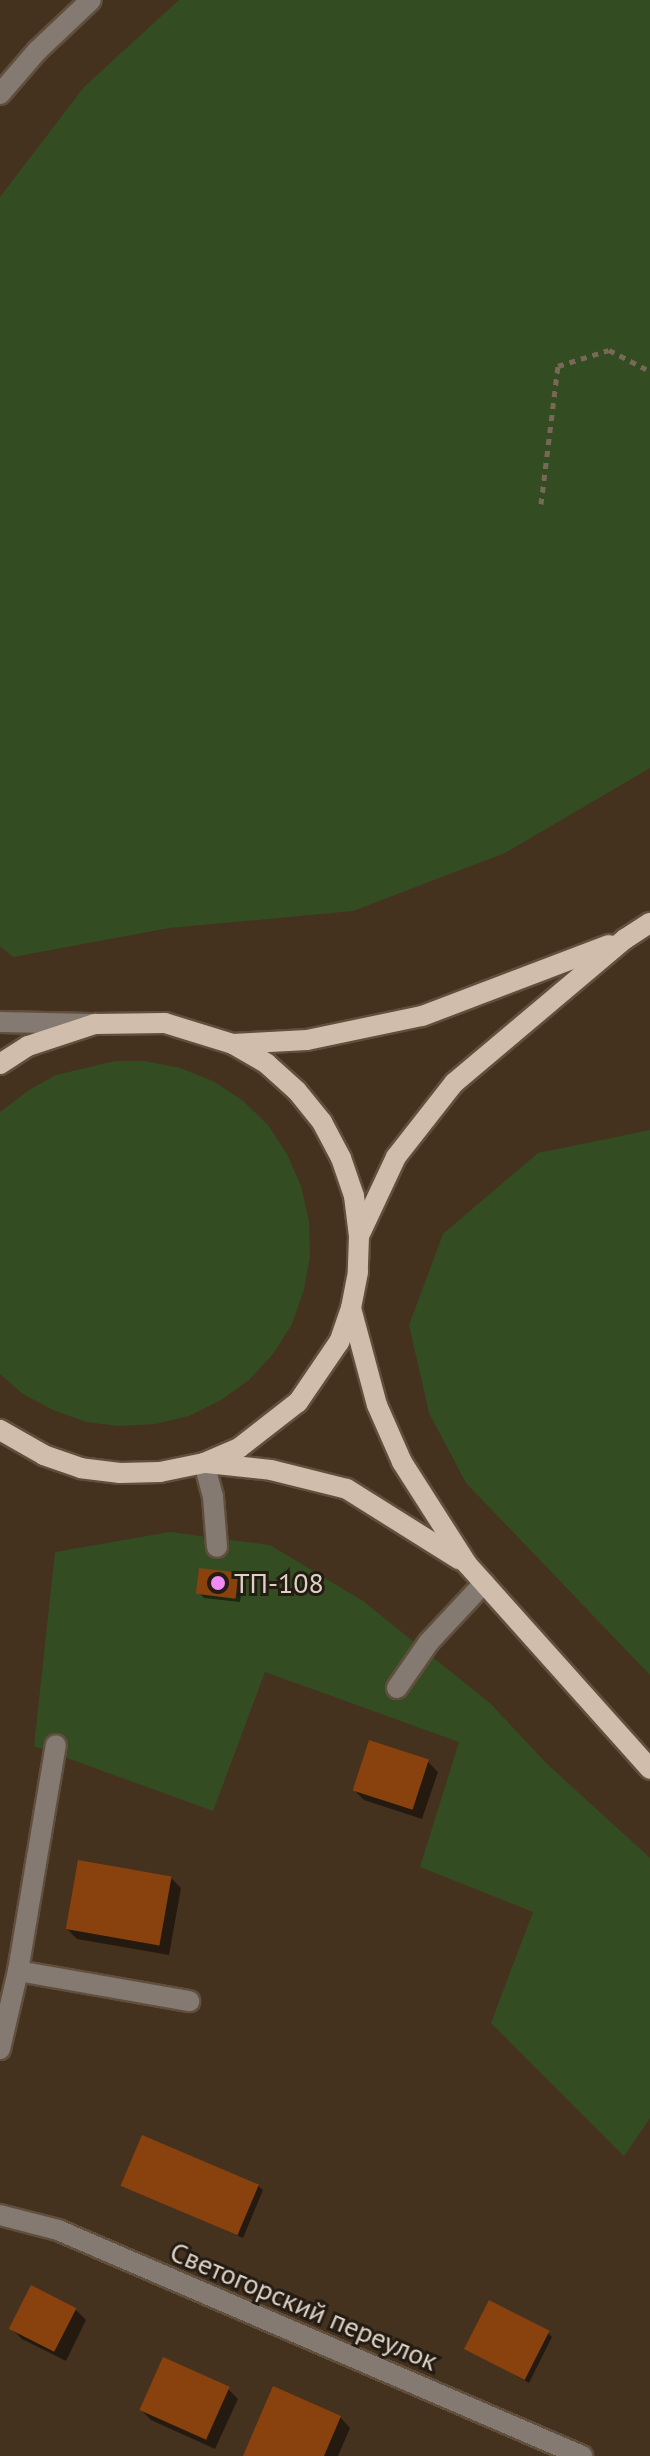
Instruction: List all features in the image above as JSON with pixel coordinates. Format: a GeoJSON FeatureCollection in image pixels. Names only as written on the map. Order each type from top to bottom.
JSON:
{"type":"FeatureCollection","features":[{"type":"Feature","properties":{"kind":"main road"},"geometry":{"type":"LineString","coordinates":[[359,1236],[396,1157],[454,1083],[625,939],[650,923]]}},
{"type":"Feature","properties":{"kind":"main road"},"geometry":{"type":"LineString","coordinates":[[233,1044],[307,1040],[422,1016],[625,939]]}},
{"type":"Feature","properties":{"kind":"main road"},"geometry":{"type":"LineString","coordinates":[[0,1064],[28,1046],[95,1024],[165,1023],[200,1031],[233,1044],[267,1064],[297,1091],[322,1122],[354,1196],[359,1236],[358,1272],[351,1308],[339,1342],[298,1402],[239,1448],[204,1463],[160,1472],[120,1473],[81,1468],[44,1455],[3,1434]]}},
{"type":"Feature","properties":{"kind":"main road"},"geometry":{"type":"LineString","coordinates":[[351,1308],[377,1405],[402,1462],[467,1564],[647,1757]]}},
{"type":"Feature","properties":{"kind":"main road"},"geometry":{"type":"LineString","coordinates":[[204,1463],[271,1470],[347,1489],[467,1564]]}},
{"type":"Feature","properties":{"kind":"street"},"geometry":{"type":"LineString","coordinates":[[0,94],[37,51],[91,0]]}},
{"type":"Feature","properties":{"kind":"street"},"geometry":{"type":"LineString","coordinates":[[0,1022],[95,1024]]}},
{"type":"Feature","properties":{"kind":"street"},"geometry":{"type":"LineString","coordinates":[[204,1463],[213,1497],[217,1547]]}},
{"type":"Feature","properties":{"kind":"street"},"geometry":{"type":"LineString","coordinates":[[397,1688],[429,1642],[484,1583]]}},
{"type":"Feature","properties":{"kind":"street"},"geometry":{"type":"LineString","coordinates":[[0,2049],[18,1971],[56,1745]]}},
{"type":"Feature","properties":{"kind":"street"},"geometry":{"type":"LineString","coordinates":[[18,1971],[189,2001]]}},
{"type":"Feature","properties":{"kind":"street","name":"Светогорский переулок"},"geometry":{"type":"LineString","coordinates":[[0,2215],[58,2230],[582,2456]]}},
{"type":"Feature","properties":{"kind":"path"},"geometry":{"type":"LineString","coordinates":[[541,504],[558,366],[609,350],[650,371]]}},
{"type":"Feature","properties":{"kind":"green space"},"geometry":{"type":"Polygon","coordinates":[[[179,0],[650,0],[650,768],[505,853],[353,911],[169,928],[13,957],[0,946],[0,197],[84,87],[179,0]]]}},
{"type":"Feature","properties":{"kind":"green space"},"geometry":{"type":"Polygon","coordinates":[[[115,1061],[145,1061],[180,1068],[213,1081],[242,1100],[268,1125],[287,1154],[301,1186],[309,1221],[310,1256],[304,1290],[292,1324],[273,1354],[249,1380],[221,1400],[189,1416],[154,1424],[120,1426],[86,1422],[53,1410],[23,1394],[0,1374],[0,1112],[56,1075],[115,1061]]]}},
{"type":"Feature","properties":{"kind":"green space"},"geometry":{"type":"Polygon","coordinates":[[[650,1130],[650,1675],[466,1483],[429,1413],[409,1325],[443,1234],[538,1153],[650,1130]]]}},
{"type":"Feature","properties":{"kind":"green space"},"geometry":{"type":"Polygon","coordinates":[[[170,1532],[270,1545],[363,1601],[491,1704],[545,1762],[650,1858],[650,2118],[624,2156],[491,2023],[533,1912],[420,1867],[459,1742],[265,1672],[213,1811],[34,1746],[55,1552],[170,1532]]]}},
{"type":"Feature","properties":{"kind":"building","name":"ТП-108"},"geometry":{"type":"Polygon","coordinates":[[[199,1568],[239,1573],[236,1599],[196,1594],[199,1568]]]}},
{"type":"Feature","properties":{"kind":"building"},"geometry":{"type":"Polygon","coordinates":[[[369,1740],[429,1759],[413,1810],[353,1790],[369,1740]]]}},
{"type":"Feature","properties":{"kind":"building"},"geometry":{"type":"Polygon","coordinates":[[[78,1860],[172,1876],[159,1945],[66,1929],[78,1860]]]}},
{"type":"Feature","properties":{"kind":"building"},"geometry":{"type":"Polygon","coordinates":[[[142,2135],[259,2185],[237,2235],[121,2186],[142,2135]]]}},
{"type":"Feature","properties":{"kind":"building"},"geometry":{"type":"Polygon","coordinates":[[[31,2285],[76,2308],[54,2352],[9,2329],[31,2285]]]}},
{"type":"Feature","properties":{"kind":"building"},"geometry":{"type":"Polygon","coordinates":[[[489,2300],[550,2331],[525,2380],[464,2349],[489,2300]]]}},
{"type":"Feature","properties":{"kind":"building"},"geometry":{"type":"Polygon","coordinates":[[[163,2357],[230,2387],[206,2440],[139,2410],[163,2357]]]}},
{"type":"Feature","properties":{"kind":"building"},"geometry":{"type":"Polygon","coordinates":[[[273,2386],[341,2416],[324,2456],[243,2456],[273,2386]]]}},
{"type":"Feature","properties":{"kind":"place","name":"ТП-108"},"geometry":{"type":"Point","coordinates":[218,1583]}}]}
